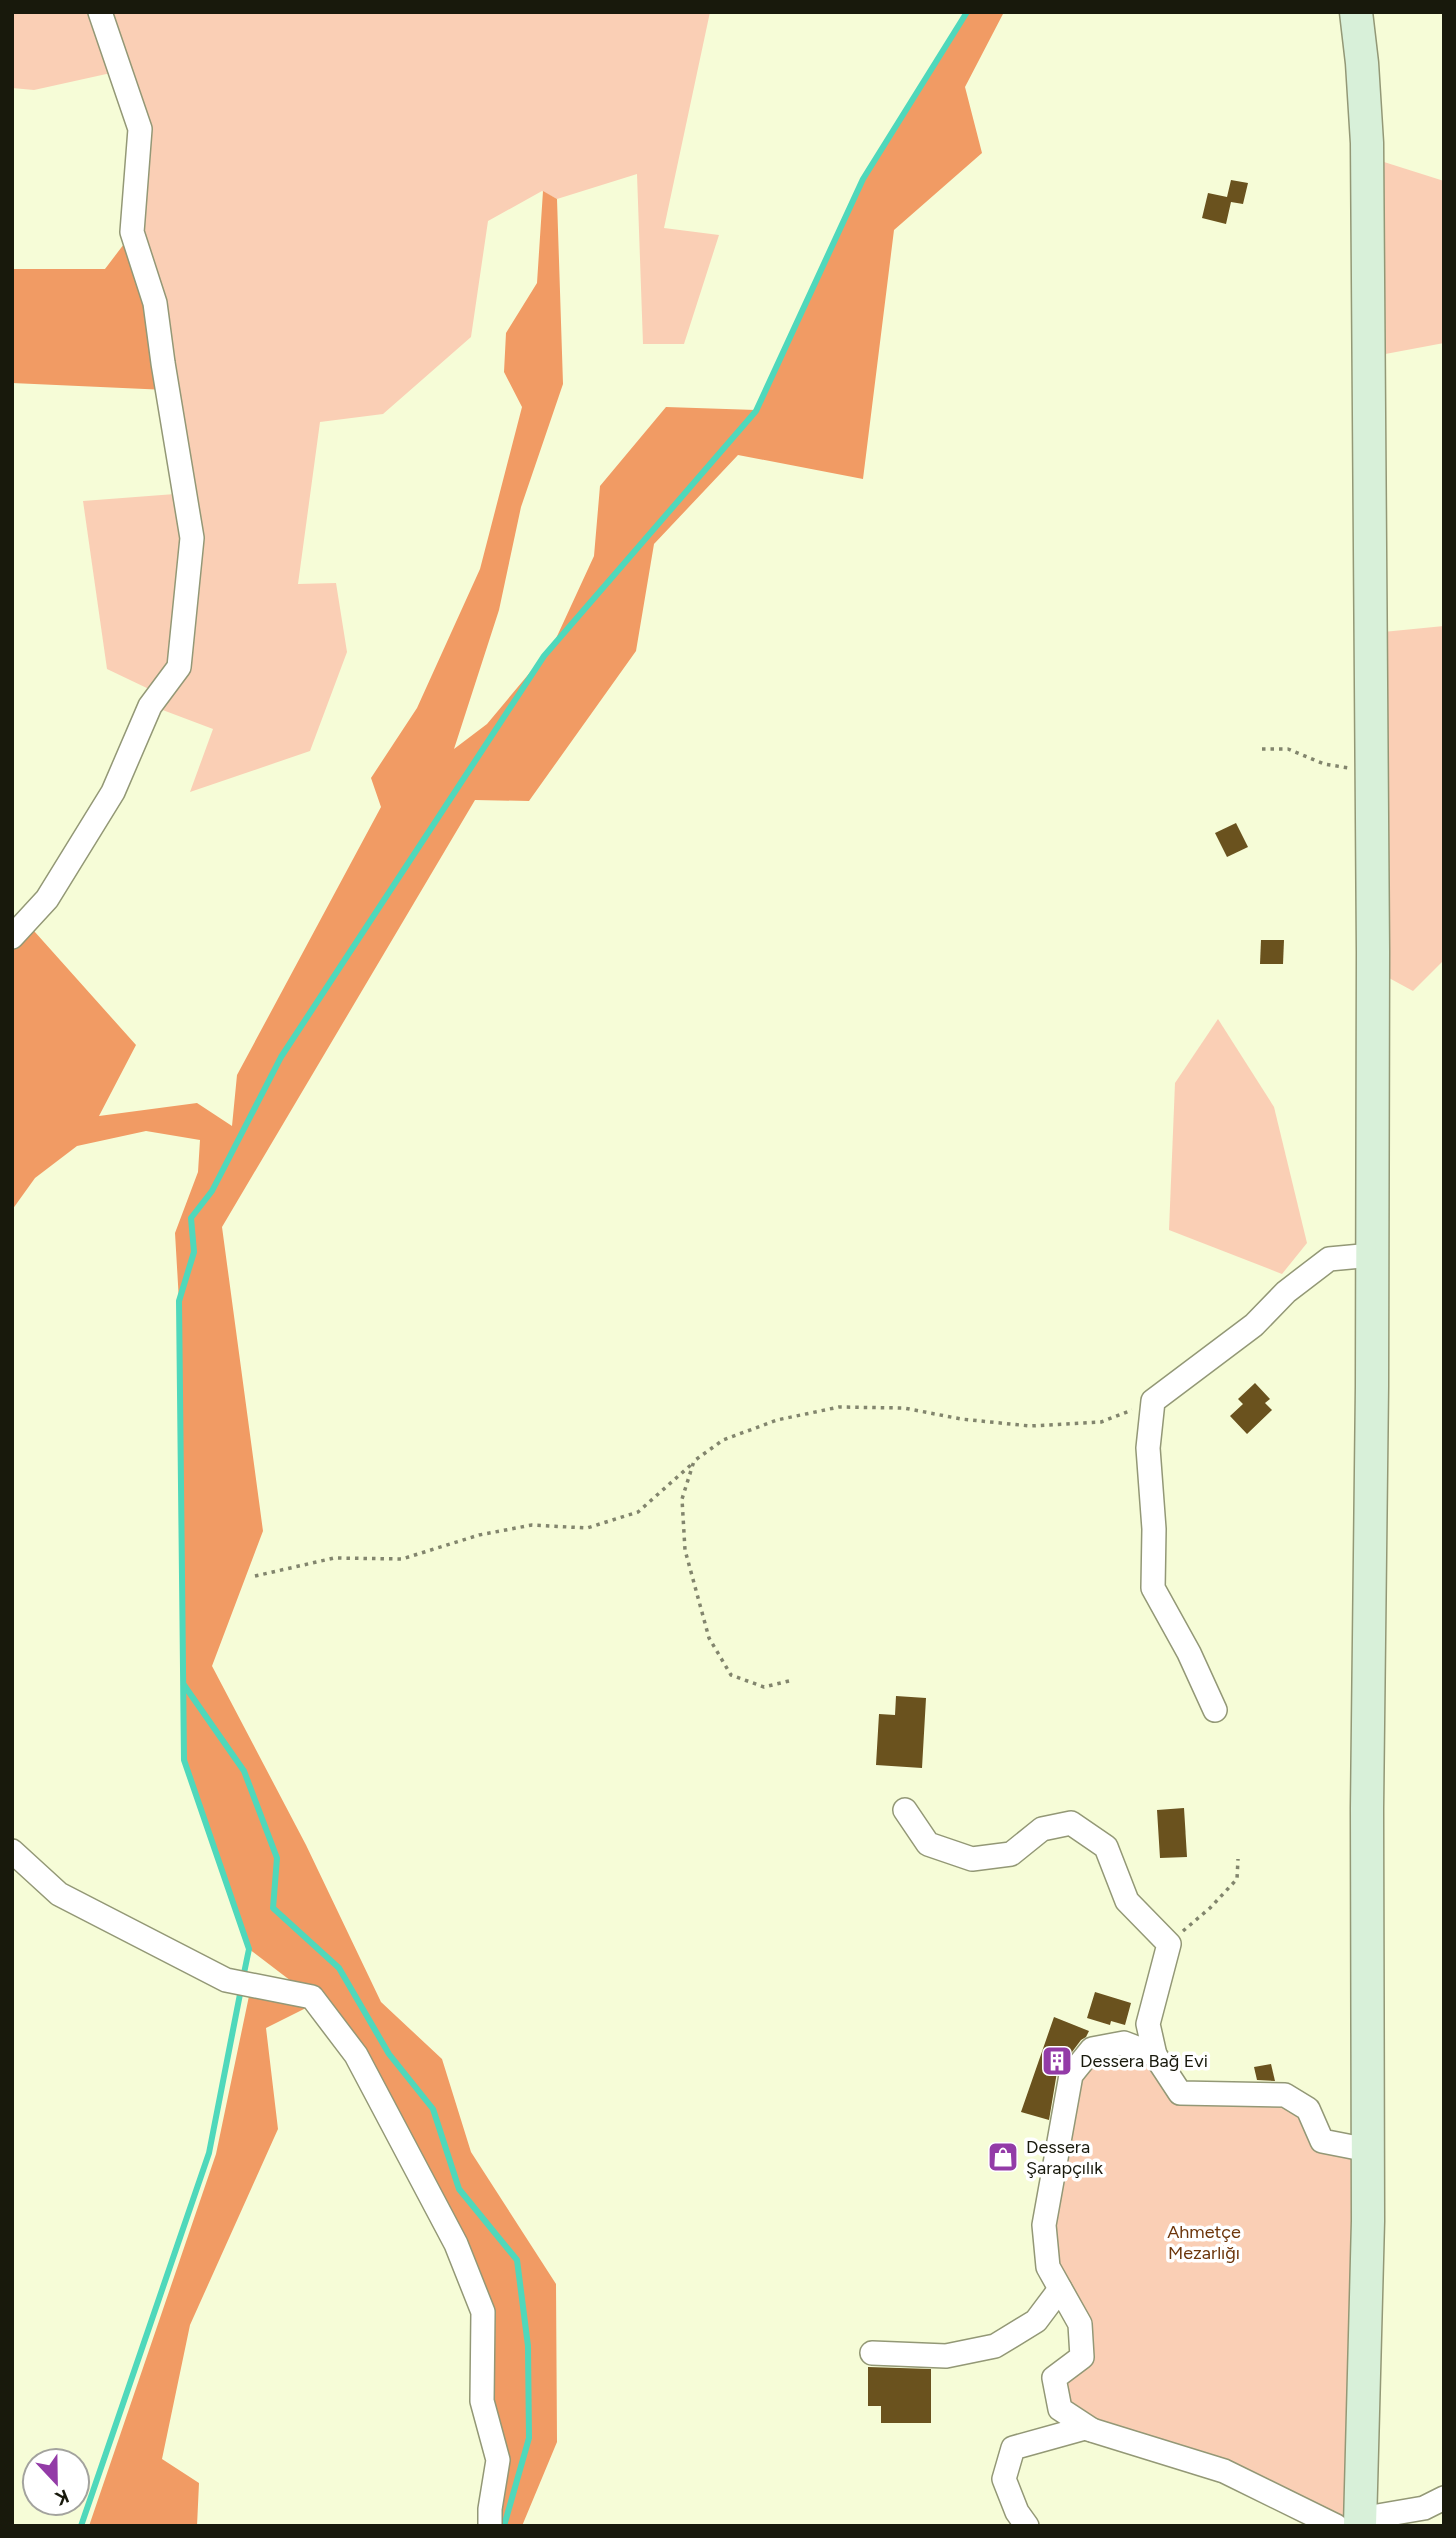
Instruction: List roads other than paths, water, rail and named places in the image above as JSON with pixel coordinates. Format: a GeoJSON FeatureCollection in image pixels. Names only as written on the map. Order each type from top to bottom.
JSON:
{"type":"FeatureCollection","features":[{"type":"Feature","properties":{"kind":"street"},"geometry":{"type":"LineString","coordinates":[[12,937],[47,899],[113,792],[150,705],[179,667],[192,538],[155,303],[132,232],[140,129],[100,12]]}},
{"type":"Feature","properties":{"kind":"street"},"geometry":{"type":"LineString","coordinates":[[1352,2523],[1368,2150],[1367,1809],[1372,1255],[1367,143],[1356,12]]}},
{"type":"Feature","properties":{"kind":"street"},"geometry":{"type":"LineString","coordinates":[[1215,1710],[1189,1653],[1153,1588],[1153,1529],[1148,1448],[1153,1401],[1254,1325],[1286,1292],[1329,1259],[1372,1255]]}},
{"type":"Feature","properties":{"kind":"street"},"geometry":{"type":"LineString","coordinates":[[905,1810],[928,1844],[972,1859],[1011,1854],[1042,1829],[1071,1823],[1106,1847],[1127,1901],[1169,1944],[1148,2024],[1155,2055],[1180,2093],[1285,2095],[1308,2109],[1322,2141],[1368,2150]]}},
{"type":"Feature","properties":{"kind":"street"},"geometry":{"type":"LineString","coordinates":[[12,1851],[59,1894],[226,1980],[312,1997],[356,2054],[456,2244],[483,2312],[482,2401],[498,2460],[490,2526]]}},
{"type":"Feature","properties":{"kind":"street"},"geometry":{"type":"LineString","coordinates":[[1092,2430],[1060,2409],[1054,2378],[1082,2357],[1080,2324],[1048,2267],[1044,2225],[1071,2075],[1092,2049],[1124,2043],[1155,2055]]}},
{"type":"Feature","properties":{"kind":"street"},"geometry":{"type":"LineString","coordinates":[[872,2353],[946,2356],[995,2346],[1036,2321],[1060,2289]]}},
{"type":"Feature","properties":{"kind":"street"},"geometry":{"type":"LineString","coordinates":[[1027,2526],[1017,2512],[1004,2479],[1013,2448],[1085,2428],[1224,2471],[1352,2523],[1424,2508],[1444,2498]]}},
{"type":"Feature","properties":{"kind":"waterway"},"geometry":{"type":"LineString","coordinates":[[243,1978],[249,1949],[184,1760],[179,1301],[194,1252],[191,1218],[212,1191],[281,1057],[544,656],[756,411],[863,179],[967,12]]}},
{"type":"Feature","properties":{"kind":"waterway"},"geometry":{"type":"LineString","coordinates":[[184,1685],[244,1771],[277,1858],[273,1908],[339,1968],[389,2054],[433,2109],[459,2189],[517,2260],[528,2346],[529,2438],[504,2526]]}},
{"type":"Feature","properties":{"kind":"waterway"},"geometry":{"type":"LineString","coordinates":[[81,2526],[209,2153],[241,1989]]}},
{"type":"Feature","properties":{"kind":"place","name":"Dessera Bağ Evi"},"geometry":{"type":"Point","coordinates":[1057,2061]}},
{"type":"Feature","properties":{"kind":"place","name":"Dessera Şarapçılık"},"geometry":{"type":"Point","coordinates":[1003,2157]}},
{"type":"Feature","properties":{"kind":"park label","name":"Ahmetçe Mezarlığı"},"geometry":{"type":"Point","coordinates":[1204,2242]}}]}
